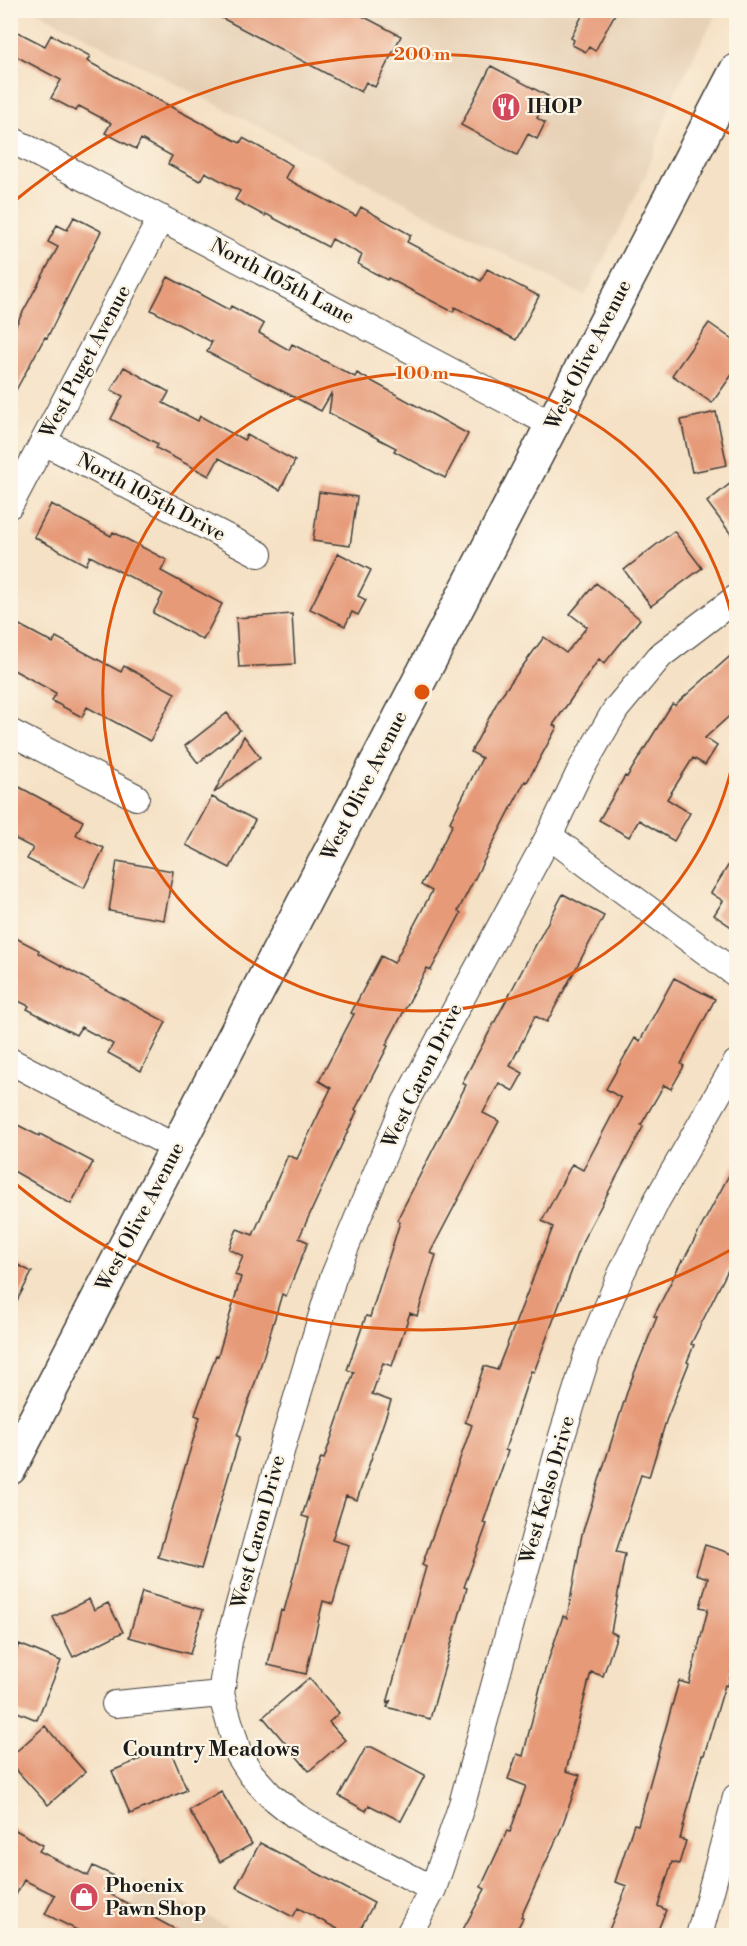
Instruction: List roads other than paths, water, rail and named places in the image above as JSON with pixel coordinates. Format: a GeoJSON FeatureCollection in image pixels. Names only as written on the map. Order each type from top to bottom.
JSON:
{"type":"FeatureCollection","features":[{"type":"Feature","properties":{"kind":"main road","name":"West Olive Avenue"},"geometry":{"type":"LineString","coordinates":[[10,1468],[736,71]]}},
{"type":"Feature","properties":{"kind":"street","name":"North 105th Lane"},"geometry":{"type":"LineString","coordinates":[[10,139],[553,425]]}},
{"type":"Feature","properties":{"kind":"street","name":"West Puget Avenue"},"geometry":{"type":"LineString","coordinates":[[10,506],[160,218]]}},
{"type":"Feature","properties":{"kind":"street","name":"North 105th Drive"},"geometry":{"type":"LineString","coordinates":[[44,442],[259,554]]}},
{"type":"Feature","properties":{"kind":"street","name":"West Caron Drive"},"geometry":{"type":"LineString","coordinates":[[433,1889],[327,1834],[296,1815],[270,1795],[251,1774],[239,1755],[221,1694],[229,1641],[285,1437],[333,1278],[405,1103],[549,836],[580,771],[616,709],[661,655],[736,598]]}},
{"type":"Feature","properties":{"kind":"street"},"geometry":{"type":"LineString","coordinates":[[10,732],[136,797]]}},
{"type":"Feature","properties":{"kind":"street"},"geometry":{"type":"LineString","coordinates":[[549,836],[736,974]]}},
{"type":"Feature","properties":{"kind":"street"},"geometry":{"type":"LineString","coordinates":[[10,1061],[177,1148]]}},
{"type":"Feature","properties":{"kind":"street","name":"West Kelso Drive"},"geometry":{"type":"LineString","coordinates":[[408,1935],[433,1889],[462,1804],[562,1436],[587,1356],[621,1274],[657,1200],[736,1064]]}},
{"type":"Feature","properties":{"kind":"street"},"geometry":{"type":"LineString","coordinates":[[115,1704],[221,1694]]}},
{"type":"Feature","properties":{"kind":"street"},"geometry":{"type":"LineString","coordinates":[[699,1935],[736,1797]]}},
{"type":"Feature","properties":{"kind":"place","name":"IHOP"},"geometry":{"type":"Point","coordinates":[506,107]}},
{"type":"Feature","properties":{"kind":"place","name":"Phoenix Pawn Shop"},"geometry":{"type":"Point","coordinates":[84,1897]}},
{"type":"Feature","properties":{"kind":"district","name":"Country Meadows"},"geometry":{"type":"Point","coordinates":[211,1750]}}]}
